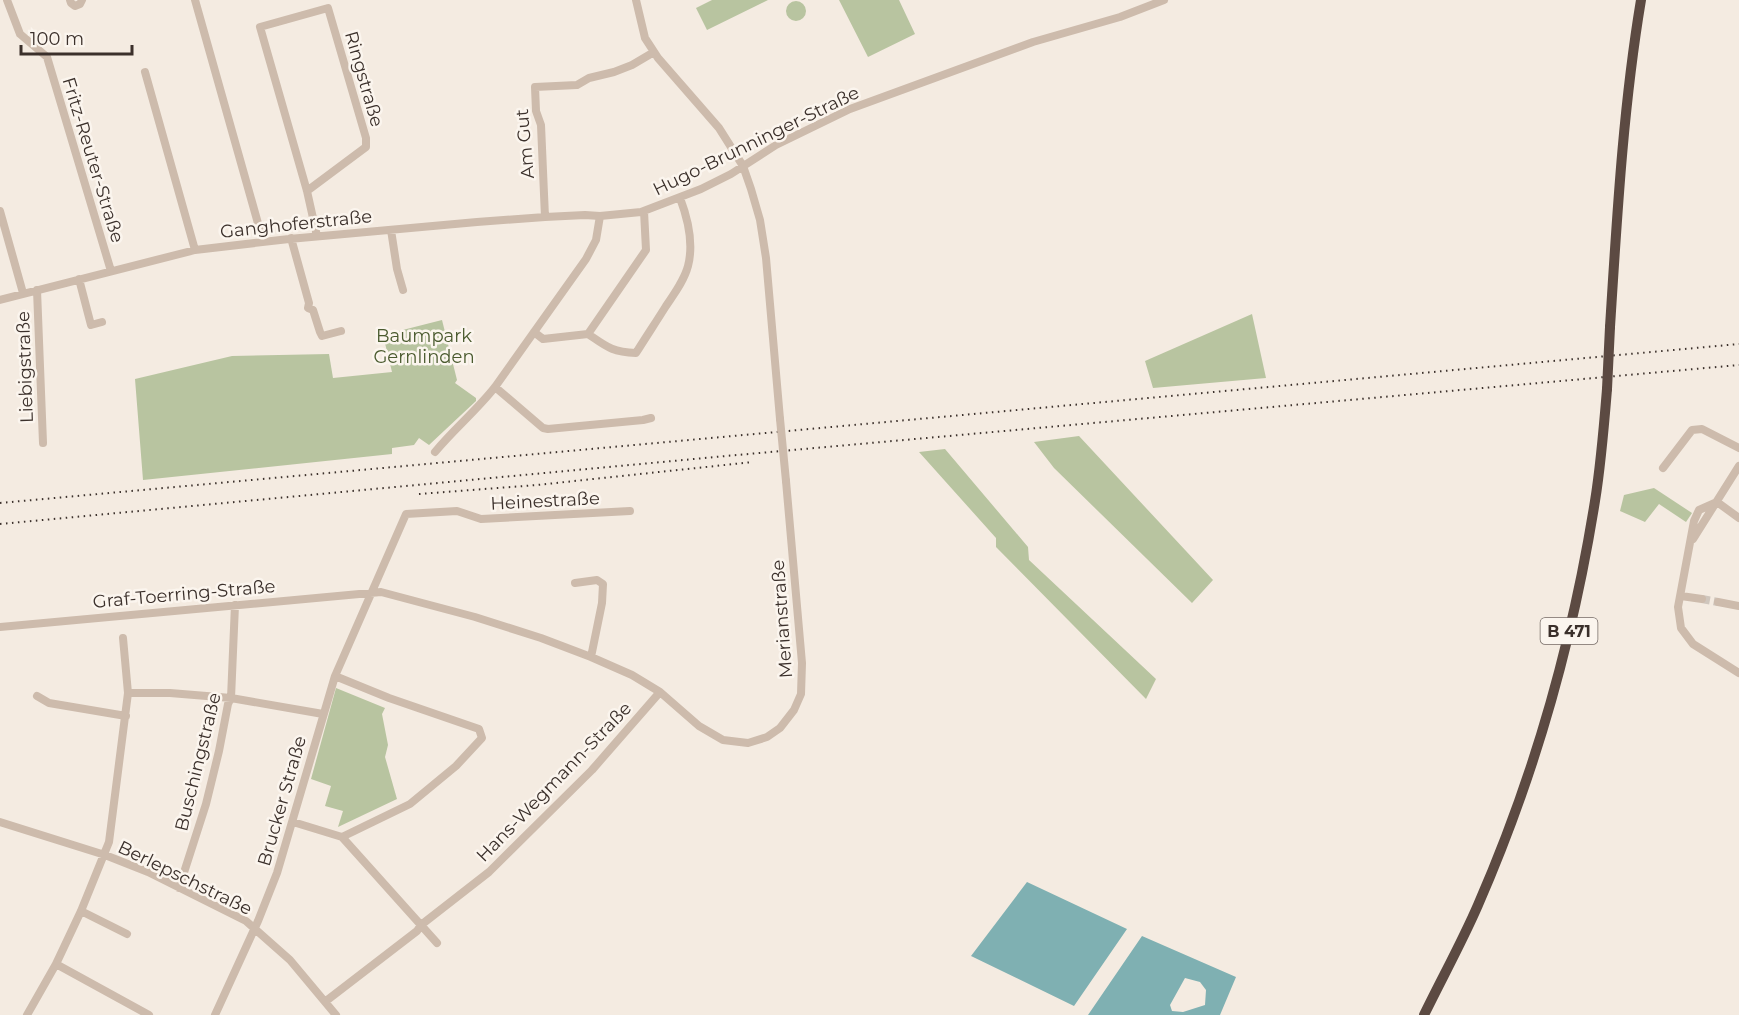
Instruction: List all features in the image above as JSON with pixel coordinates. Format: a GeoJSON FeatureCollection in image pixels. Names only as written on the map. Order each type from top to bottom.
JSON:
{"type":"FeatureCollection","features":[{"type":"Feature","properties":{"kind":"highway","name":"B 471"},"geometry":{"type":"LineString","coordinates":[[1424,1015],[1478,906],[1516,810],[1545,720],[1572,620],[1585,560],[1596,500],[1607,388],[1624,118],[1630,61],[1641,0]]}},
{"type":"Feature","properties":{"kind":"street","name":"Fritz-Reuter-Straße"},"geometry":{"type":"LineString","coordinates":[[7,0],[21,34],[47,57],[111,271]]}},
{"type":"Feature","properties":{"kind":"street"},"geometry":{"type":"LineString","coordinates":[[70,0],[75,6],[81,4],[82,0]]}},
{"type":"Feature","properties":{"kind":"street"},"geometry":{"type":"LineString","coordinates":[[195,0],[263,241]]}},
{"type":"Feature","properties":{"kind":"street","name":"Merianstraße"},"geometry":{"type":"LineString","coordinates":[[370,592],[381,592],[475,617],[536,636],[591,657],[632,675],[660,692],[699,726],[723,740],[747,743],[767,738],[780,728],[795,710],[801,694],[802,663],[766,258],[760,220],[742,166],[719,128],[654,52],[645,38],[636,0]]}},
{"type":"Feature","properties":{"kind":"street","name":"Hugo-Brunninger-Straße"},"geometry":{"type":"LineString","coordinates":[[600,216],[644,211],[681,198],[731,174],[776,145],[850,109],[1022,46],[1119,17],[1164,0]]}},
{"type":"Feature","properties":{"kind":"street","name":"Ringstraße"},"geometry":{"type":"LineString","coordinates":[[307,191],[366,147],[366,138],[328,8],[260,27],[318,236]]}},
{"type":"Feature","properties":{"kind":"street","name":"Am Gut"},"geometry":{"type":"LineString","coordinates":[[545,217],[541,125],[536,111],[536,87],[577,85],[589,78],[632,65],[654,52]]}},
{"type":"Feature","properties":{"kind":"street"},"geometry":{"type":"LineString","coordinates":[[145,72],[195,250]]}},
{"type":"Feature","properties":{"kind":"street"},"geometry":{"type":"LineString","coordinates":[[534,332],[543,339],[588,334],[610,349],[636,353],[681,284],[688,266],[690,237],[681,198]]}},
{"type":"Feature","properties":{"kind":"street"},"geometry":{"type":"LineString","coordinates":[[0,211],[23,294]]}},
{"type":"Feature","properties":{"kind":"street"},"geometry":{"type":"LineString","coordinates":[[588,334],[646,250],[644,211]]}},
{"type":"Feature","properties":{"kind":"street","name":"Ganghoferstraße"},"geometry":{"type":"LineString","coordinates":[[0,300],[195,250],[291,238],[545,217],[600,216]]}},
{"type":"Feature","properties":{"kind":"street"},"geometry":{"type":"LineString","coordinates":[[435,452],[455,428],[483,403],[592,250],[600,216]]}},
{"type":"Feature","properties":{"kind":"street"},"geometry":{"type":"LineString","coordinates":[[391,230],[403,290]]}},
{"type":"Feature","properties":{"kind":"street"},"geometry":{"type":"LineString","coordinates":[[291,238],[309,303],[308,308],[313,310],[322,336],[341,331]]}},
{"type":"Feature","properties":{"kind":"street"},"geometry":{"type":"LineString","coordinates":[[79,279],[90,325],[102,322]]}},
{"type":"Feature","properties":{"kind":"street","name":"Liebigstraße"},"geometry":{"type":"LineString","coordinates":[[37,290],[43,443]]}},
{"type":"Feature","properties":{"kind":"street"},"geometry":{"type":"LineString","coordinates":[[495,387],[543,428],[548,429],[651,418]]}},
{"type":"Feature","properties":{"kind":"street"},"geometry":{"type":"LineString","coordinates":[[1663,468],[1692,430],[1702,429],[1739,448]]}},
{"type":"Feature","properties":{"kind":"street"},"geometry":{"type":"LineString","coordinates":[[1739,466],[1690,542],[1678,607],[1681,628],[1693,644],[1739,673]]}},
{"type":"Feature","properties":{"kind":"street"},"geometry":{"type":"LineString","coordinates":[[1717,502],[1739,518]]}},
{"type":"Feature","properties":{"kind":"street","name":"Heinestraße"},"geometry":{"type":"LineString","coordinates":[[370,592],[406,514],[457,511],[481,519],[630,511]]}},
{"type":"Feature","properties":{"kind":"street"},"geometry":{"type":"LineString","coordinates":[[575,583],[597,580],[603,584],[602,603],[591,657]]}},
{"type":"Feature","properties":{"kind":"street","name":"Graf-Toerring-Straße"},"geometry":{"type":"LineString","coordinates":[[0,627],[370,592]]}},
{"type":"Feature","properties":{"kind":"street","name":"Brucker Straße"},"geometry":{"type":"LineString","coordinates":[[215,1015],[277,873],[335,676],[370,592]]}},
{"type":"Feature","properties":{"kind":"street"},"geometry":{"type":"LineString","coordinates":[[1680,596],[1702,599]]}},
{"type":"Feature","properties":{"kind":"street"},"geometry":{"type":"LineString","coordinates":[[1718,602],[1739,606]]}},
{"type":"Feature","properties":{"kind":"street","name":"Buschingstraße"},"geometry":{"type":"LineString","coordinates":[[179,888],[206,804],[231,698],[235,605]]}},
{"type":"Feature","properties":{"kind":"street"},"geometry":{"type":"LineString","coordinates":[[27,1015],[56,964],[81,911],[109,842],[128,693],[123,638]]}},
{"type":"Feature","properties":{"kind":"street"},"geometry":{"type":"LineString","coordinates":[[335,676],[389,698],[479,729],[482,738],[456,766],[410,804],[342,837]]}},
{"type":"Feature","properties":{"kind":"street","name":"Hans-Wegmann-Straße"},"geometry":{"type":"LineString","coordinates":[[326,1001],[489,872],[592,770],[660,692]]}},
{"type":"Feature","properties":{"kind":"street"},"geometry":{"type":"LineString","coordinates":[[128,693],[170,693],[231,698],[323,714]]}},
{"type":"Feature","properties":{"kind":"street"},"geometry":{"type":"LineString","coordinates":[[37,696],[49,703],[126,716]]}},
{"type":"Feature","properties":{"kind":"street","name":"Berlepschstraße"},"geometry":{"type":"LineString","coordinates":[[0,822],[105,855],[148,873],[246,921],[290,960],[336,1015]]}},
{"type":"Feature","properties":{"kind":"street"},"geometry":{"type":"LineString","coordinates":[[293,822],[342,837],[438,943]]}},
{"type":"Feature","properties":{"kind":"street"},"geometry":{"type":"LineString","coordinates":[[81,911],[127,934]]}},
{"type":"Feature","properties":{"kind":"street"},"geometry":{"type":"LineString","coordinates":[[56,964],[149,1015]]}},
{"type":"Feature","properties":{"kind":"green space"},"geometry":{"type":"Polygon","coordinates":[[[712,0],[768,0],[707,30],[696,8],[712,0]]]}},
{"type":"Feature","properties":{"kind":"green space"},"geometry":{"type":"Polygon","coordinates":[[[839,0],[899,0],[915,34],[868,57],[839,0]]]}},
{"type":"Feature","properties":{"kind":"green space"},"geometry":{"type":"Polygon","coordinates":[[[796,1],[803,4],[806,11],[803,18],[796,21],[789,18],[786,11],[789,4],[796,1]]]}},
{"type":"Feature","properties":{"kind":"green space"},"geometry":{"type":"Polygon","coordinates":[[[1252,314],[1266,378],[1153,388],[1145,361],[1252,314]]]}},
{"type":"Feature","properties":{"kind":"green space","name":"Baumpark Gernlinden"},"geometry":{"type":"Polygon","coordinates":[[[442,320],[457,380],[455,383],[476,398],[476,401],[429,445],[419,438],[414,445],[392,448],[392,454],[143,480],[135,379],[232,356],[329,354],[333,378],[392,372],[383,335],[442,320]]]}},
{"type":"Feature","properties":{"kind":"green space"},"geometry":{"type":"Polygon","coordinates":[[[1079,436],[1213,580],[1192,603],[1054,468],[1034,442],[1079,436]]]}},
{"type":"Feature","properties":{"kind":"green space"},"geometry":{"type":"Polygon","coordinates":[[[945,449],[1028,547],[1029,560],[1156,679],[1146,699],[996,547],[996,538],[919,452],[945,449]]]}},
{"type":"Feature","properties":{"kind":"green space"},"geometry":{"type":"Polygon","coordinates":[[[1654,488],[1692,513],[1686,522],[1659,504],[1645,522],[1620,511],[1624,495],[1654,488]]]}},
{"type":"Feature","properties":{"kind":"green space"},"geometry":{"type":"Polygon","coordinates":[[[336,688],[385,708],[382,714],[388,745],[385,757],[397,799],[338,827],[343,811],[325,806],[331,786],[311,779],[336,688]]]}},
{"type":"Feature","properties":{"kind":"water"},"geometry":{"type":"Polygon","coordinates":[[[1027,882],[1127,929],[1074,1006],[971,956],[1027,882]]]}},
{"type":"Feature","properties":{"kind":"water"},"geometry":{"type":"Polygon","coordinates":[[[1142,936],[1236,977],[1220,1015],[1088,1015],[1142,936]],[[1185,978],[1170,1005],[1172,1011],[1183,1012],[1205,1005],[1206,990],[1200,982],[1185,978]]]}},
{"type":"Feature","properties":{"kind":"tunnel"},"geometry":{"type":"LineString","coordinates":[[1702,599],[1718,602]]}},
{"type":"Feature","properties":{"kind":"railway"},"geometry":{"type":"LineString","coordinates":[[0,503],[1739,344]]}},
{"type":"Feature","properties":{"kind":"railway"},"geometry":{"type":"LineString","coordinates":[[0,524],[1739,365]]}},
{"type":"Feature","properties":{"kind":"railway"},"geometry":{"type":"LineString","coordinates":[[419,494],[537,485],[753,462]]}}]}
